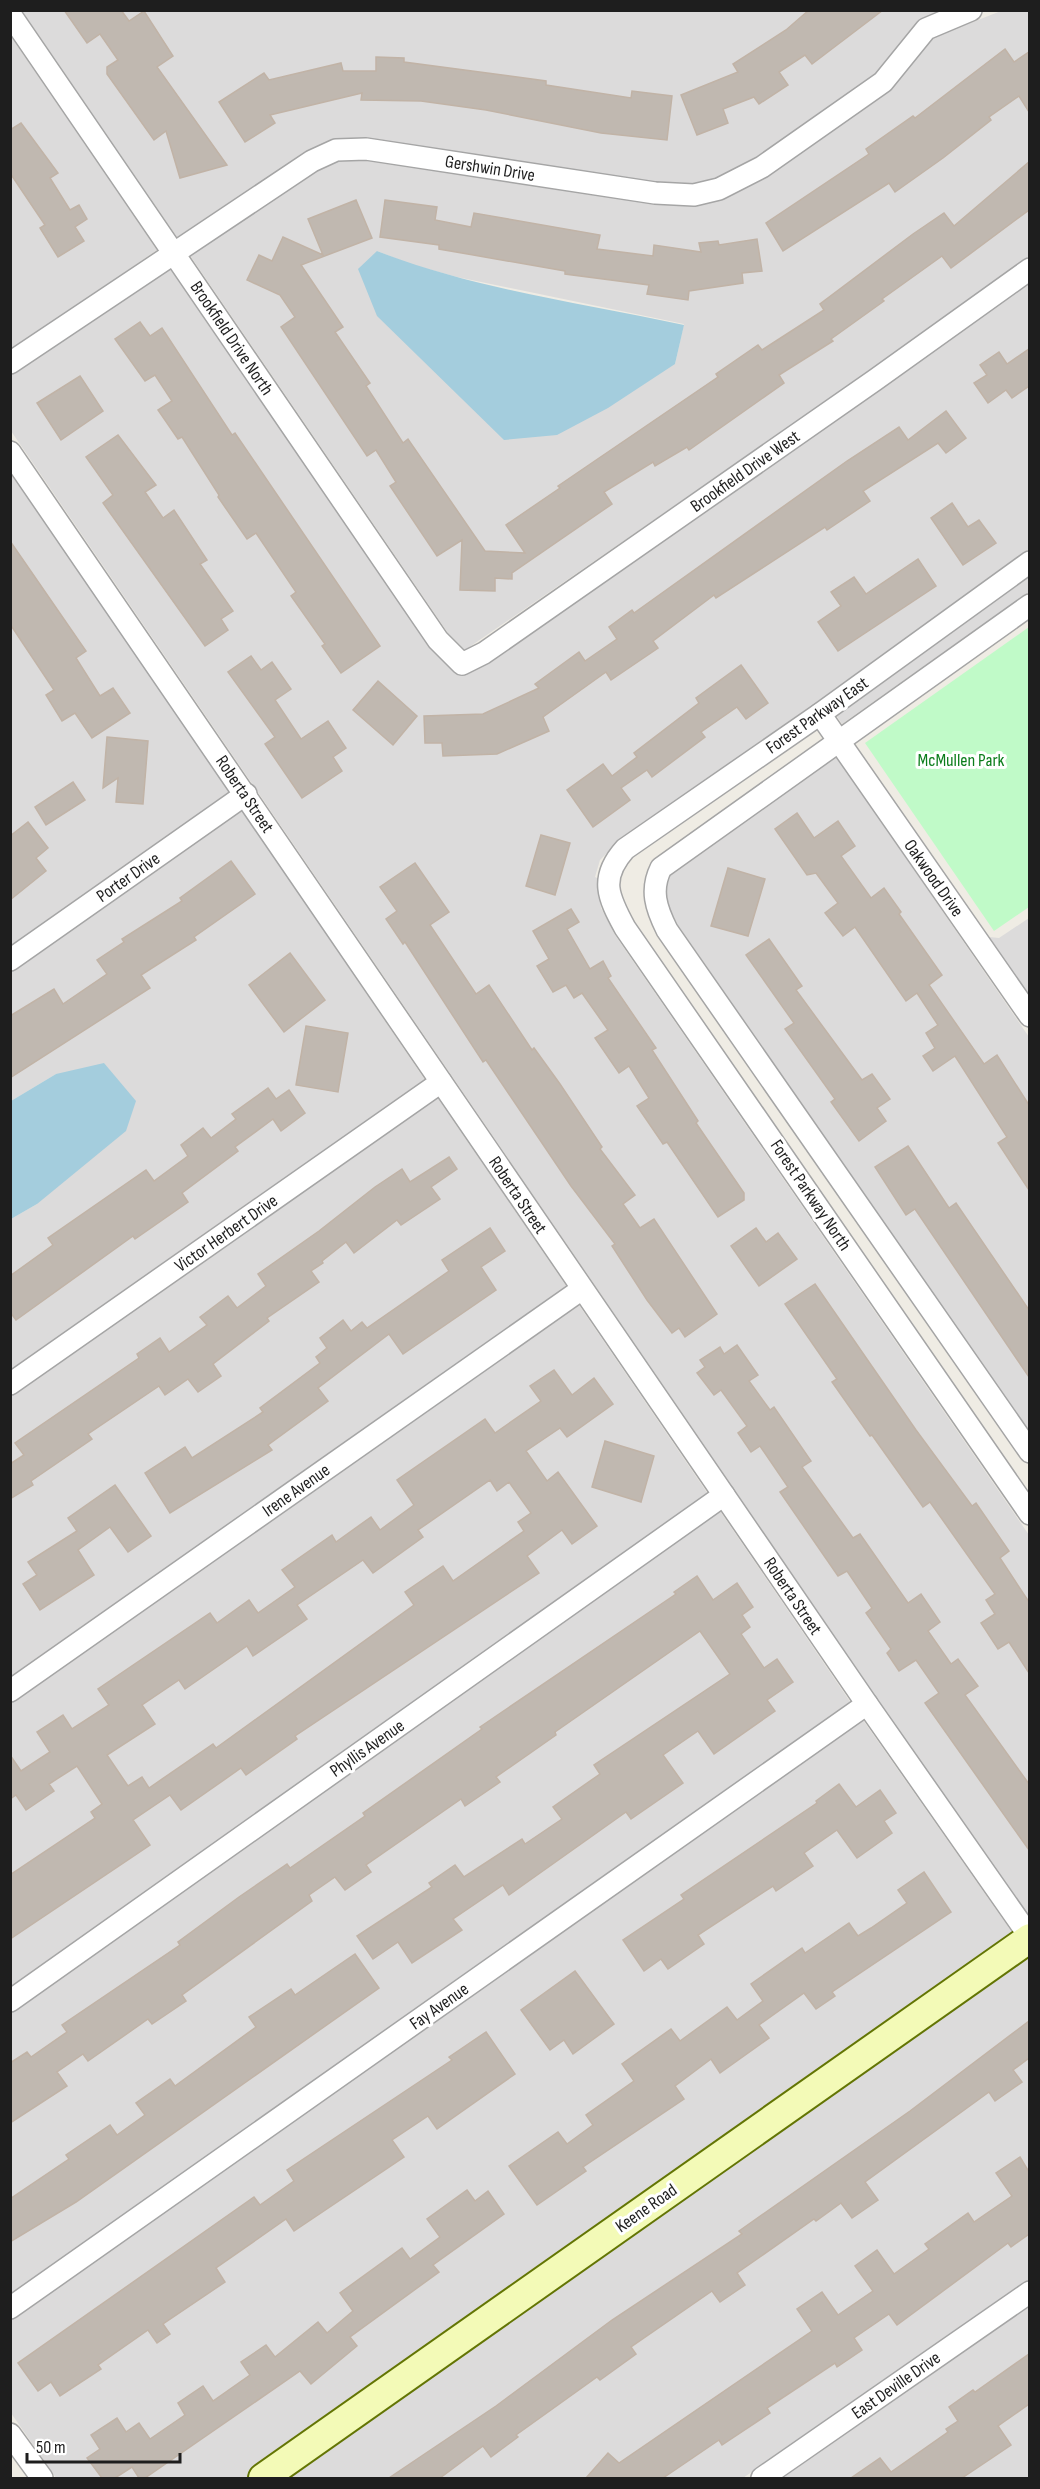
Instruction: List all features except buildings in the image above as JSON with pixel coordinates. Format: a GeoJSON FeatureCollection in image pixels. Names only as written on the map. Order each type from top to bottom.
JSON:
{"type":"FeatureCollection","features":[{"type":"Feature","properties":{"kind":"main road","name":"Keene Road"},"geometry":{"type":"LineString","coordinates":[[263,2478],[1029,1937]]}},
{"type":"Feature","properties":{"kind":"street","name":"Gershwin Drive"},"geometry":{"type":"LineString","coordinates":[[10,363],[312,161],[336,150],[366,149],[655,193],[694,195],[719,189],[762,167],[883,82],[926,29],[971,10]]}},
{"type":"Feature","properties":{"kind":"street","name":"Brookfield Drive North"},"geometry":{"type":"LineString","coordinates":[[10,14],[432,631],[458,659]]}},
{"type":"Feature","properties":{"kind":"street","name":"Brookfield Drive West"},"geometry":{"type":"LineString","coordinates":[[458,659],[462,664],[484,653],[875,380],[1029,269]]}},
{"type":"Feature","properties":{"kind":"street","name":"Roberta Street"},"geometry":{"type":"LineString","coordinates":[[10,452],[724,1496],[1029,1937]]}},
{"type":"Feature","properties":{"kind":"street","name":"Forest Parkway East"},"geometry":{"type":"LineString","coordinates":[[610,871],[625,849],[820,714],[1029,562]]}},
{"type":"Feature","properties":{"kind":"street","name":"Forest Parkway East"},"geometry":{"type":"LineString","coordinates":[[654,884],[661,868],[1029,605]]}},
{"type":"Feature","properties":{"kind":"street","name":"Oakwood Drive"},"geometry":{"type":"LineString","coordinates":[[820,714],[1029,1016]]}},
{"type":"Feature","properties":{"kind":"street","name":"Porter Drive"},"geometry":{"type":"LineString","coordinates":[[10,960],[246,794]]}},
{"type":"Feature","properties":{"kind":"street","name":"Forest Parkway North"},"geometry":{"type":"LineString","coordinates":[[610,871],[608,884],[611,902],[625,928],[1029,1514]]}},
{"type":"Feature","properties":{"kind":"street","name":"Forest Parkway North"},"geometry":{"type":"LineString","coordinates":[[654,884],[657,911],[667,930],[1029,1452]]}},
{"type":"Feature","properties":{"kind":"street"},"geometry":{"type":"LineString","coordinates":[[738,1089],[765,1071]]}},
{"type":"Feature","properties":{"kind":"street","name":"Victor Herbert Drive"},"geometry":{"type":"LineString","coordinates":[[10,1384],[441,1082]]}},
{"type":"Feature","properties":{"kind":"street","name":"Irene Avenue"},"geometry":{"type":"LineString","coordinates":[[10,1691],[582,1289]]}},
{"type":"Feature","properties":{"kind":"street","name":"Phyllis Avenue"},"geometry":{"type":"LineString","coordinates":[[10,2001],[724,1496]]}},
{"type":"Feature","properties":{"kind":"street","name":"Fay Avenue"},"geometry":{"type":"LineString","coordinates":[[10,2308],[867,1704]]}},
{"type":"Feature","properties":{"kind":"street","name":"East Deville Drive"},"geometry":{"type":"LineString","coordinates":[[762,2478],[1029,2292]]}},
{"type":"Feature","properties":{"kind":"street"},"geometry":{"type":"LineString","coordinates":[[10,2434],[42,2478]]}},
{"type":"Feature","properties":{"kind":"shaded area"},"geometry":{"type":"Polygon","coordinates":[[[22,11],[943,11],[917,23],[875,74],[757,158],[716,179],[695,184],[657,183],[369,138],[337,139],[306,152],[177,237],[22,11]]]}},
{"type":"Feature","properties":{"kind":"shaded area"},"geometry":{"type":"Polygon","coordinates":[[[1001,11],[1029,11],[1029,256],[869,372],[465,650],[448,633],[189,254],[316,170],[337,161],[364,159],[652,204],[693,206],[720,200],[769,176],[889,90],[932,38],[1001,11]],[[377,251],[377,316],[675,364],[684,324],[457,277],[410,264],[377,251]]]}},
{"type":"Feature","properties":{"kind":"shaded area"},"geometry":{"type":"Polygon","coordinates":[[[10,35],[157,250],[11,350],[10,350],[10,35]]]}},
{"type":"Feature","properties":{"kind":"shaded area"},"geometry":{"type":"Polygon","coordinates":[[[169,267],[429,647],[457,675],[467,673],[490,662],[881,389],[1029,282],[1029,549],[814,705],[619,841],[600,860],[595,877],[601,908],[615,935],[1029,1535],[1029,1916],[877,1698],[11,431],[10,376],[169,267]]]}},
{"type":"Feature","properties":{"kind":"shaded area"},"geometry":{"type":"Polygon","coordinates":[[[10,473],[230,792],[11,947],[10,947],[10,473]]]}},
{"type":"Feature","properties":{"kind":"shaded area"},"geometry":{"type":"Polygon","coordinates":[[[1029,575],[1029,592],[842,724],[836,715],[1029,575]]]}},
{"type":"Feature","properties":{"kind":"shaded area"},"geometry":{"type":"Polygon","coordinates":[[[835,755],[1029,1037],[1029,1431],[677,924],[669,907],[665,884],[670,874],[835,755]]]}},
{"type":"Feature","properties":{"kind":"shaded area"},"geometry":{"type":"Polygon","coordinates":[[[242,810],[425,1080],[11,1371],[11,1219],[37,1204],[56,1074],[11,1101],[10,972],[242,810]]]}},
{"type":"Feature","properties":{"kind":"shaded area"},"geometry":{"type":"Polygon","coordinates":[[[1029,918],[1029,995],[989,937],[999,938],[1029,918]]]}},
{"type":"Feature","properties":{"kind":"shaded area"},"geometry":{"type":"Polygon","coordinates":[[[437,1097],[567,1287],[11,1678],[10,1397],[437,1097]]]}},
{"type":"Feature","properties":{"kind":"shaded area"},"geometry":{"type":"Polygon","coordinates":[[[579,1305],[708,1494],[11,1988],[10,1704],[579,1305]]]}},
{"type":"Feature","properties":{"kind":"shaded area"},"geometry":{"type":"Polygon","coordinates":[[[720,1511],[851,1703],[11,2295],[10,2014],[720,1511]]]}},
{"type":"Feature","properties":{"kind":"shaded area"},"geometry":{"type":"Polygon","coordinates":[[[863,1720],[1014,1935],[245,2478],[56,2478],[11,2413],[10,2321],[863,1720]]]}},
{"type":"Feature","properties":{"kind":"shaded area"},"geometry":{"type":"Polygon","coordinates":[[[1029,1951],[1029,2280],[743,2478],[282,2478],[1029,1951]]]}},
{"type":"Feature","properties":{"kind":"shaded area"},"geometry":{"type":"Polygon","coordinates":[[[1029,2305],[1029,2478],[780,2478],[1029,2305]]]}},
{"type":"Feature","properties":{"kind":"green space","name":"McMullen Park"},"geometry":{"type":"Polygon","coordinates":[[[1029,627],[1029,907],[994,931],[865,743],[1029,627]]]}},
{"type":"Feature","properties":{"kind":"water"},"geometry":{"type":"Polygon","coordinates":[[[377,251],[452,276],[684,325],[675,364],[608,408],[557,435],[504,440],[377,316],[358,269],[377,251]]]}},
{"type":"Feature","properties":{"kind":"water"},"geometry":{"type":"Polygon","coordinates":[[[104,1063],[136,1101],[126,1131],[37,1204],[11,1219],[11,1101],[56,1074],[104,1063]]]}}]}
